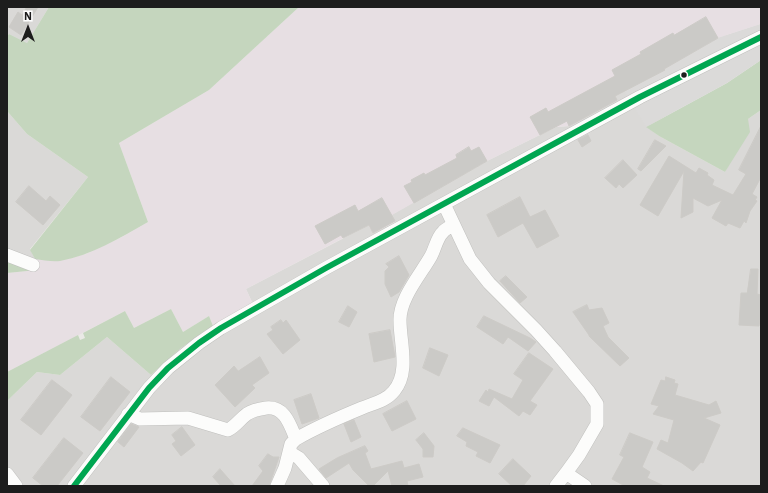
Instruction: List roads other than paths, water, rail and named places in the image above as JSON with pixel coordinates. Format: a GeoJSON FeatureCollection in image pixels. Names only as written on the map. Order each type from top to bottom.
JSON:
{"type":"FeatureCollection","features":[{"type":"Feature","properties":{"kind":"street"},"geometry":{"type":"LineString","coordinates":[[74,486],[149,388],[168,368],[199,343],[221,328],[283,291],[640,97],[761,37]]}},
{"type":"Feature","properties":{"kind":"street"},"geometry":{"type":"LineString","coordinates":[[444,204],[470,259],[489,283],[555,351],[597,404],[597,424],[579,455],[556,486]]}},
{"type":"Feature","properties":{"kind":"street"},"geometry":{"type":"LineString","coordinates":[[277,486],[284,472],[291,444],[296,439],[362,408],[388,398],[395,390],[400,381],[404,352],[400,320],[403,304],[408,293],[431,256],[442,232],[453,225]]}},
{"type":"Feature","properties":{"kind":"street"},"geometry":{"type":"LineString","coordinates":[[7,255],[33,265]]}},
{"type":"Feature","properties":{"kind":"street"},"geometry":{"type":"LineString","coordinates":[[128,414],[140,419],[188,418],[228,430],[234,427],[249,413],[259,409],[269,408],[278,410],[284,414],[296,439]]}},
{"type":"Feature","properties":{"kind":"street"},"geometry":{"type":"LineString","coordinates":[[289,452],[299,458],[323,486]]}},
{"type":"Feature","properties":{"kind":"street"},"geometry":{"type":"LineString","coordinates":[[566,473],[585,486]]}},
{"type":"Feature","properties":{"kind":"street"},"geometry":{"type":"LineString","coordinates":[[7,474],[16,486]]}}]}
